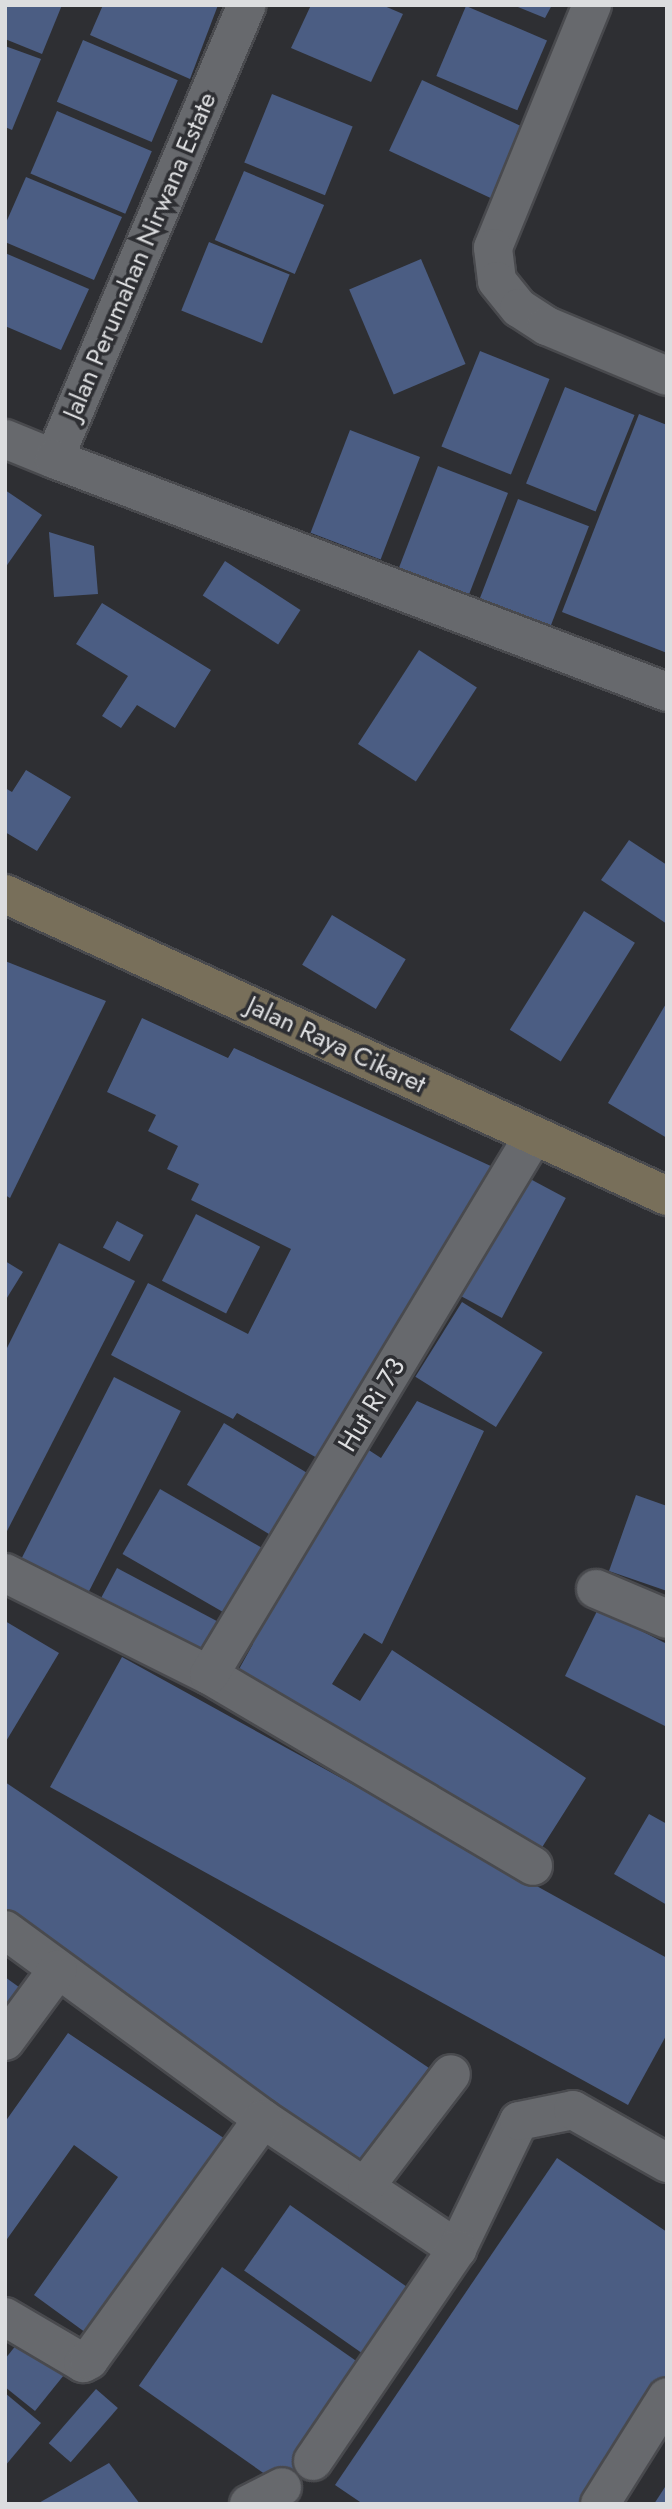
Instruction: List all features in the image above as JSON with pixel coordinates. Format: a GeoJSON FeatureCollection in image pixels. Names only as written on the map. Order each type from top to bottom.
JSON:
{"type":"FeatureCollection","features":[{"type":"Feature","properties":{"kind":"main road","name":"Jalan Raya Cikaret"},"geometry":{"type":"LineString","coordinates":[[5,894],[667,1196]]}},
{"type":"Feature","properties":{"kind":"street","name":"Jalan Perumahan Nirwana Estate"},"geometry":{"type":"LineString","coordinates":[[54,459],[247,5]]}},
{"type":"Feature","properties":{"kind":"street"},"geometry":{"type":"LineString","coordinates":[[592,5],[493,247],[497,281],[519,308],[547,326],[667,376]]}},
{"type":"Feature","properties":{"kind":"street"},"geometry":{"type":"LineString","coordinates":[[5,439],[667,692]]}},
{"type":"Feature","properties":{"kind":"street","name":"Hut Ri 73"},"geometry":{"type":"LineString","coordinates":[[209,1675],[534,1135]]}},
{"type":"Feature","properties":{"kind":"street"},"geometry":{"type":"LineString","coordinates":[[5,1573],[209,1675],[533,1866]]}},
{"type":"Feature","properties":{"kind":"street"},"geometry":{"type":"LineString","coordinates":[[596,1589],[667,1619]]}},
{"type":"Feature","properties":{"kind":"street"},"geometry":{"type":"LineString","coordinates":[[5,1930],[263,2119],[367,2185],[457,2249]]}},
{"type":"Feature","properties":{"kind":"street"},"geometry":{"type":"LineString","coordinates":[[5,2041],[58,1969]]}},
{"type":"Feature","properties":{"kind":"street"},"geometry":{"type":"LineString","coordinates":[[367,2185],[451,2074]]}},
{"type":"Feature","properties":{"kind":"street"},"geometry":{"type":"LineString","coordinates":[[313,2461],[457,2249],[519,2121],[573,2110],[667,2163]]}},
{"type":"Feature","properties":{"kind":"street"},"geometry":{"type":"LineString","coordinates":[[5,2317],[83,2363],[89,2360],[263,2119]]}},
{"type":"Feature","properties":{"kind":"street"},"geometry":{"type":"LineString","coordinates":[[600,2504],[667,2397]]}},
{"type":"Feature","properties":{"kind":"building"},"geometry":{"type":"Polygon","coordinates":[[[5,5],[62,5],[42,54],[5,39],[5,5]]]}},
{"type":"Feature","properties":{"kind":"building"},"geometry":{"type":"Polygon","coordinates":[[[103,5],[218,5],[190,79],[90,35],[103,5]]]}},
{"type":"Feature","properties":{"kind":"building"},"geometry":{"type":"Polygon","coordinates":[[[311,5],[382,5],[403,14],[371,82],[291,48],[311,5]]]}},
{"type":"Feature","properties":{"kind":"building"},"geometry":{"type":"Polygon","coordinates":[[[513,5],[552,5],[545,18],[513,5]]]}},
{"type":"Feature","properties":{"kind":"building"},"geometry":{"type":"Polygon","coordinates":[[[466,6],[547,40],[517,110],[436,76],[466,6]]]}},
{"type":"Feature","properties":{"kind":"building"},"geometry":{"type":"Polygon","coordinates":[[[83,40],[178,80],[152,142],[57,102],[83,40]]]}},
{"type":"Feature","properties":{"kind":"building"},"geometry":{"type":"Polygon","coordinates":[[[5,46],[41,59],[12,130],[5,127],[5,46]]]}},
{"type":"Feature","properties":{"kind":"building"},"geometry":{"type":"Polygon","coordinates":[[[422,80],[526,129],[493,199],[389,151],[422,80]]]}},
{"type":"Feature","properties":{"kind":"building"},"geometry":{"type":"Polygon","coordinates":[[[272,94],[353,127],[325,195],[244,163],[272,94]]]}},
{"type":"Feature","properties":{"kind":"building"},"geometry":{"type":"Polygon","coordinates":[[[57,111],[152,151],[125,214],[30,174],[57,111]]]}},
{"type":"Feature","properties":{"kind":"building"},"geometry":{"type":"Polygon","coordinates":[[[244,171],[324,205],[295,274],[215,240],[244,171]]]}},
{"type":"Feature","properties":{"kind":"building"},"geometry":{"type":"Polygon","coordinates":[[[26,177],[122,217],[94,280],[5,242],[5,225],[26,177]]]}},
{"type":"Feature","properties":{"kind":"building"},"geometry":{"type":"Polygon","coordinates":[[[209,242],[290,275],[262,343],[181,311],[209,242]]]}},
{"type":"Feature","properties":{"kind":"building"},"geometry":{"type":"Polygon","coordinates":[[[5,253],[89,289],[61,350],[5,326],[5,253]]]}},
{"type":"Feature","properties":{"kind":"building"},"geometry":{"type":"Polygon","coordinates":[[[421,259],[466,364],[394,394],[349,289],[421,259]]]}},
{"type":"Feature","properties":{"kind":"building"},"geometry":{"type":"Polygon","coordinates":[[[480,351],[550,379],[511,475],[441,446],[480,351]]]}},
{"type":"Feature","properties":{"kind":"building"},"geometry":{"type":"Polygon","coordinates":[[[565,387],[635,415],[596,512],[526,483],[565,387]]]}},
{"type":"Feature","properties":{"kind":"building"},"geometry":{"type":"Polygon","coordinates":[[[639,414],[667,425],[667,653],[562,612],[639,414]]]}},
{"type":"Feature","properties":{"kind":"building"},"geometry":{"type":"Polygon","coordinates":[[[350,430],[420,457],[381,560],[311,533],[350,430]]]}},
{"type":"Feature","properties":{"kind":"building"},"geometry":{"type":"Polygon","coordinates":[[[438,466],[508,493],[469,596],[399,569],[438,466]]]}},
{"type":"Feature","properties":{"kind":"building"},"geometry":{"type":"Polygon","coordinates":[[[5,490],[42,515],[5,568],[5,490]]]}},
{"type":"Feature","properties":{"kind":"building"},"geometry":{"type":"Polygon","coordinates":[[[518,499],[589,526],[550,628],[479,601],[518,499]]]}},
{"type":"Feature","properties":{"kind":"building"},"geometry":{"type":"Polygon","coordinates":[[[49,532],[94,546],[98,594],[54,597],[49,532]]]}},
{"type":"Feature","properties":{"kind":"building"},"geometry":{"type":"Polygon","coordinates":[[[225,561],[300,610],[278,644],[203,595],[225,561]]]}},
{"type":"Feature","properties":{"kind":"building"},"geometry":{"type":"Polygon","coordinates":[[[102,603],[211,670],[175,728],[137,705],[121,728],[102,716],[128,676],[76,644],[102,603]]]}},
{"type":"Feature","properties":{"kind":"building"},"geometry":{"type":"Polygon","coordinates":[[[419,650],[477,688],[416,782],[358,744],[419,650]]]}},
{"type":"Feature","properties":{"kind":"building"},"geometry":{"type":"Polygon","coordinates":[[[26,770],[71,797],[37,851],[5,832],[5,788],[12,792],[26,770]]]}},
{"type":"Feature","properties":{"kind":"building"},"geometry":{"type":"Polygon","coordinates":[[[629,840],[667,865],[667,924],[601,880],[629,840]]]}},
{"type":"Feature","properties":{"kind":"building"},"geometry":{"type":"Polygon","coordinates":[[[584,911],[635,943],[561,1062],[510,1030],[584,911]]]}},
{"type":"Feature","properties":{"kind":"building"},"geometry":{"type":"Polygon","coordinates":[[[332,915],[406,959],[376,1009],[302,965],[332,915]]]}},
{"type":"Feature","properties":{"kind":"building"},"geometry":{"type":"Polygon","coordinates":[[[5,961],[106,1001],[10,1198],[5,1195],[5,961]]]}},
{"type":"Feature","properties":{"kind":"building"},"geometry":{"type":"Polygon","coordinates":[[[667,1002],[667,1138],[608,1103],[667,1002]]]}},
{"type":"Feature","properties":{"kind":"building"},"geometry":{"type":"Polygon","coordinates":[[[142,1018],[228,1058],[234,1048],[506,1173],[326,1463],[237,1413],[233,1419],[111,1355],[148,1283],[248,1334],[291,1249],[191,1200],[199,1184],[167,1169],[178,1146],[148,1131],[156,1115],[107,1092],[142,1018]]]}},
{"type":"Feature","properties":{"kind":"building"},"geometry":{"type":"Polygon","coordinates":[[[519,1173],[566,1198],[502,1318],[455,1293],[519,1173]]]}},
{"type":"Feature","properties":{"kind":"building"},"geometry":{"type":"Polygon","coordinates":[[[196,1214],[260,1247],[226,1314],[162,1281],[196,1214]]]}},
{"type":"Feature","properties":{"kind":"building"},"geometry":{"type":"Polygon","coordinates":[[[117,1221],[143,1235],[129,1262],[103,1247],[117,1221]]]}},
{"type":"Feature","properties":{"kind":"building"},"geometry":{"type":"Polygon","coordinates":[[[59,1243],[135,1281],[5,1535],[5,1352],[59,1243]]]}},
{"type":"Feature","properties":{"kind":"building"},"geometry":{"type":"Polygon","coordinates":[[[5,1261],[23,1272],[5,1301],[5,1261]]]}},
{"type":"Feature","properties":{"kind":"building"},"geometry":{"type":"Polygon","coordinates":[[[462,1302],[543,1352],[496,1427],[415,1377],[462,1302]]]}},
{"type":"Feature","properties":{"kind":"building"},"geometry":{"type":"Polygon","coordinates":[[[114,1377],[181,1411],[83,1604],[16,1569],[114,1377]]]}},
{"type":"Feature","properties":{"kind":"building"},"geometry":{"type":"Polygon","coordinates":[[[417,1401],[484,1431],[382,1644],[364,1633],[332,1684],[360,1701],[392,1650],[586,1778],[534,1860],[501,1825],[454,1796],[447,1800],[233,1680],[253,1644],[240,1637],[361,1445],[381,1458],[417,1401]]]}},
{"type":"Feature","properties":{"kind":"building"},"geometry":{"type":"Polygon","coordinates":[[[224,1423],[312,1476],[275,1538],[187,1485],[224,1423]]]}},
{"type":"Feature","properties":{"kind":"building"},"geometry":{"type":"Polygon","coordinates":[[[160,1489],[266,1550],[228,1615],[122,1554],[160,1489]]]}},
{"type":"Feature","properties":{"kind":"building"},"geometry":{"type":"Polygon","coordinates":[[[636,1495],[667,1506],[667,1591],[609,1571],[636,1495]]]}},
{"type":"Feature","properties":{"kind":"building"},"geometry":{"type":"Polygon","coordinates":[[[117,1568],[218,1622],[195,1664],[94,1610],[117,1568]]]}},
{"type":"Feature","properties":{"kind":"building"},"geometry":{"type":"Polygon","coordinates":[[[598,1609],[667,1644],[667,1727],[565,1676],[598,1609]]]}},
{"type":"Feature","properties":{"kind":"building"},"geometry":{"type":"Polygon","coordinates":[[[5,1621],[59,1653],[5,1743],[5,1621]]]}},
{"type":"Feature","properties":{"kind":"building"},"geometry":{"type":"Polygon","coordinates":[[[122,1657],[667,1958],[667,2034],[628,2105],[50,1787],[122,1657]]]}},
{"type":"Feature","properties":{"kind":"building"},"geometry":{"type":"Polygon","coordinates":[[[5,1782],[429,2068],[363,2165],[5,1923],[5,1782]]]}},
{"type":"Feature","properties":{"kind":"building"},"geometry":{"type":"Polygon","coordinates":[[[649,1814],[667,1824],[667,1905],[614,1874],[649,1814]]]}},
{"type":"Feature","properties":{"kind":"building"},"geometry":{"type":"Polygon","coordinates":[[[5,1977],[34,1998],[5,2039],[5,1977]]]}},
{"type":"Feature","properties":{"kind":"building"},"geometry":{"type":"Polygon","coordinates":[[[68,2033],[237,2147],[93,2338],[34,2295],[118,2177],[74,2145],[5,2242],[5,2122],[68,2033]]]}},
{"type":"Feature","properties":{"kind":"building"},"geometry":{"type":"Polygon","coordinates":[[[557,2158],[667,2232],[667,2385],[593,2504],[363,2504],[335,2485],[557,2158]]]}},
{"type":"Feature","properties":{"kind":"building"},"geometry":{"type":"Polygon","coordinates":[[[290,2205],[419,2296],[374,2361],[244,2271],[290,2205]]]}},
{"type":"Feature","properties":{"kind":"building"},"geometry":{"type":"Polygon","coordinates":[[[222,2267],[373,2373],[290,2491],[139,2386],[222,2267]]]}},
{"type":"Feature","properties":{"kind":"building"},"geometry":{"type":"Polygon","coordinates":[[[21,2339],[64,2375],[35,2411],[5,2387],[5,2359],[21,2339]]]}},
{"type":"Feature","properties":{"kind":"building"},"geometry":{"type":"Polygon","coordinates":[[[96,2389],[118,2408],[71,2462],[49,2443],[96,2389]]]}},
{"type":"Feature","properties":{"kind":"building"},"geometry":{"type":"Polygon","coordinates":[[[5,2393],[41,2423],[5,2466],[5,2393]]]}},
{"type":"Feature","properties":{"kind":"building"},"geometry":{"type":"Polygon","coordinates":[[[109,2463],[140,2504],[37,2504],[109,2463]]]}},
{"type":"Feature","properties":{"kind":"building"},"geometry":{"type":"Polygon","coordinates":[[[667,2484],[667,2504],[654,2504],[667,2484]]]}}]}
